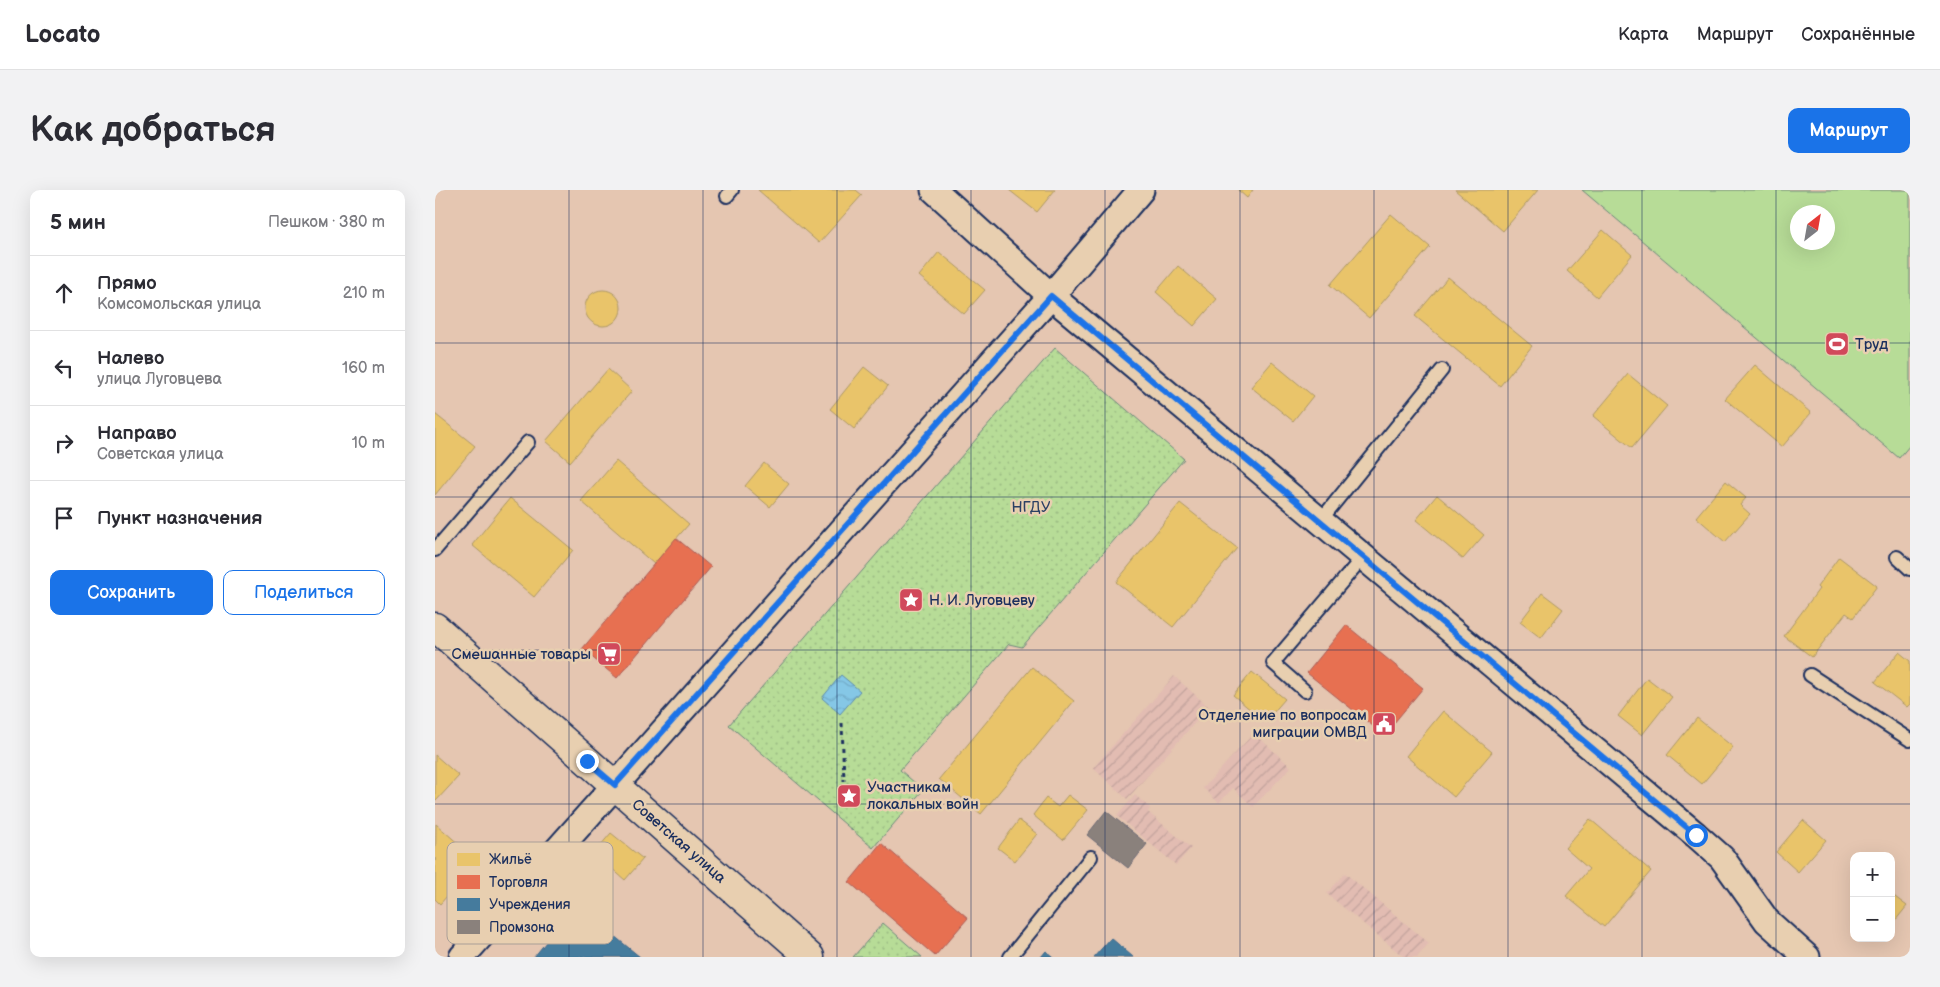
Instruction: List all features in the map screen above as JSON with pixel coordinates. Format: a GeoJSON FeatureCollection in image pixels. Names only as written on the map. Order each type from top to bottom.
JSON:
{"type":"FeatureCollection","features":[{"type":"Feature","properties":{"kind":"street"},"geometry":{"type":"LineString","coordinates":[[934,190],[1051,296],[1696,835],[1722,858],[1767,921],[1802,955]]}},
{"type":"Feature","properties":{"kind":"street"},"geometry":{"type":"LineString","coordinates":[[564,842],[1051,296],[1141,190]]}},
{"type":"Feature","properties":{"kind":"street","name":"Советская улица"},"geometry":{"type":"LineString","coordinates":[[435,628],[810,957]]}},
{"type":"Feature","properties":{"kind":"street"},"geometry":{"type":"LineString","coordinates":[[462,957],[474,944]]}},
{"type":"Feature","properties":{"kind":"lane"},"geometry":{"type":"LineString","coordinates":[[1319,520],[1442,370]]}},
{"type":"Feature","properties":{"kind":"lane"},"geometry":{"type":"LineString","coordinates":[[435,550],[528,442]]}},
{"type":"Feature","properties":{"kind":"lane"},"geometry":{"type":"LineString","coordinates":[[1305,691],[1273,663],[1363,557]]}},
{"type":"Feature","properties":{"kind":"lane"},"geometry":{"type":"LineString","coordinates":[[1897,557],[1910,569]]}},
{"type":"Feature","properties":{"kind":"lane"},"geometry":{"type":"LineString","coordinates":[[1810,675],[1910,740]]}},
{"type":"Feature","properties":{"kind":"lane"},"geometry":{"type":"LineString","coordinates":[[1010,957],[1091,857]]}},
{"type":"Feature","properties":{"kind":"path"},"geometry":{"type":"LineString","coordinates":[[842,723],[844,781]]}},
{"type":"Feature","properties":{"kind":"shaded area"},"geometry":{"type":"Polygon","coordinates":[[[1174,676],[1209,707],[1127,799],[1093,768],[1174,676]]]}},
{"type":"Feature","properties":{"kind":"shaded area"},"geometry":{"type":"Polygon","coordinates":[[[1254,733],[1291,767],[1253,807],[1233,788],[1219,803],[1203,788],[1254,733]]]}},
{"type":"Feature","properties":{"kind":"shaded area"},"geometry":{"type":"Polygon","coordinates":[[[1135,795],[1150,808],[1148,812],[1191,848],[1176,865],[1117,816],[1135,795]]]}},
{"type":"Feature","properties":{"kind":"shaded area"},"geometry":{"type":"Polygon","coordinates":[[[1345,873],[1429,943],[1417,957],[1404,957],[1327,894],[1345,873]]]}},
{"type":"Feature","properties":{"kind":"green space","name":"Труд"},"geometry":{"type":"Polygon","coordinates":[[[1582,190],[1910,190],[1910,445],[1899,458],[1582,190]]]}},
{"type":"Feature","properties":{"kind":"green space","name":"НГДУ"},"geometry":{"type":"Polygon","coordinates":[[[1055,348],[1184,459],[1022,647],[1009,644],[900,770],[923,790],[873,848],[729,725],[1055,348]]]}},
{"type":"Feature","properties":{"kind":"green space"},"geometry":{"type":"Polygon","coordinates":[[[883,923],[922,957],[853,957],[883,923]]]}},
{"type":"Feature","properties":{"kind":"water"},"geometry":{"type":"Polygon","coordinates":[[[841,675],[860,691],[840,714],[822,698],[841,675]]]}},
{"type":"Feature","properties":{"kind":"building: Жильё"},"geometry":{"type":"Polygon","coordinates":[[[758,190],[856,190],[862,195],[819,243],[758,190]]]}},
{"type":"Feature","properties":{"kind":"building: Жильё"},"geometry":{"type":"Polygon","coordinates":[[[1009,190],[1055,190],[1037,212],[1009,190]]]}},
{"type":"Feature","properties":{"kind":"building: Жильё"},"geometry":{"type":"Polygon","coordinates":[[[1238,190],[1253,190],[1247,198],[1238,190]]]}},
{"type":"Feature","properties":{"kind":"building: Жильё"},"geometry":{"type":"Polygon","coordinates":[[[1455,190],[1538,190],[1503,231],[1455,190]]]}},
{"type":"Feature","properties":{"kind":"building: Жильё"},"geometry":{"type":"Polygon","coordinates":[[[1391,214],[1430,247],[1369,318],[1330,285],[1391,214]]]}},
{"type":"Feature","properties":{"kind":"building: Жильё"},"geometry":{"type":"Polygon","coordinates":[[[1603,230],[1632,255],[1597,297],[1567,271],[1603,230]]]}},
{"type":"Feature","properties":{"kind":"building: Жильё"},"geometry":{"type":"Polygon","coordinates":[[[939,252],[985,290],[964,314],[919,276],[939,252]]]}},
{"type":"Feature","properties":{"kind":"building: Жильё"},"geometry":{"type":"Polygon","coordinates":[[[1178,266],[1217,299],[1194,326],[1156,292],[1178,266]]]}},
{"type":"Feature","properties":{"kind":"building: Жильё"},"geometry":{"type":"Polygon","coordinates":[[[1448,277],[1532,346],[1500,386],[1415,316],[1448,277]]]}},
{"type":"Feature","properties":{"kind":"building: Жильё"},"geometry":{"type":"Polygon","coordinates":[[[603,290],[610,291],[616,295],[620,301],[620,315],[616,321],[610,325],[603,326],[596,325],[590,321],[586,315],[585,308],[586,301],[590,295],[596,291],[603,290]]]}},
{"type":"Feature","properties":{"kind":"building: Жильё"},"geometry":{"type":"Polygon","coordinates":[[[1272,362],[1313,396],[1293,421],[1251,387],[1272,362]]]}},
{"type":"Feature","properties":{"kind":"building: Жильё"},"geometry":{"type":"Polygon","coordinates":[[[1755,365],[1811,413],[1782,447],[1725,399],[1755,365]]]}},
{"type":"Feature","properties":{"kind":"building: Жильё"},"geometry":{"type":"Polygon","coordinates":[[[864,367],[888,386],[854,429],[830,409],[864,367]]]}},
{"type":"Feature","properties":{"kind":"building: Жильё"},"geometry":{"type":"Polygon","coordinates":[[[608,369],[632,391],[570,462],[546,441],[608,369]]]}},
{"type":"Feature","properties":{"kind":"building: Жильё"},"geometry":{"type":"Polygon","coordinates":[[[1628,374],[1667,406],[1632,448],[1593,416],[1628,374]]]}},
{"type":"Feature","properties":{"kind":"building: Жильё"},"geometry":{"type":"Polygon","coordinates":[[[435,414],[475,446],[435,495],[435,414]]]}},
{"type":"Feature","properties":{"kind":"building: Жильё"},"geometry":{"type":"Polygon","coordinates":[[[616,461],[689,524],[654,564],[581,501],[616,461]]]}},
{"type":"Feature","properties":{"kind":"building: Жильё"},"geometry":{"type":"Polygon","coordinates":[[[764,463],[789,484],[770,507],[745,486],[764,463]]]}},
{"type":"Feature","properties":{"kind":"building: Жильё"},"geometry":{"type":"Polygon","coordinates":[[[1726,481],[1746,498],[1740,505],[1750,514],[1725,542],[1696,517],[1726,481]]]}},
{"type":"Feature","properties":{"kind":"building: Жильё"},"geometry":{"type":"Polygon","coordinates":[[[1437,495],[1484,535],[1463,559],[1416,520],[1437,495]]]}},
{"type":"Feature","properties":{"kind":"building: Жильё"},"geometry":{"type":"Polygon","coordinates":[[[510,498],[573,550],[534,597],[472,545],[510,498]]]}},
{"type":"Feature","properties":{"kind":"building: Жильё"},"geometry":{"type":"Polygon","coordinates":[[[1180,503],[1237,548],[1173,627],[1116,582],[1180,503]]]}},
{"type":"Feature","properties":{"kind":"building: Жильё"},"geometry":{"type":"Polygon","coordinates":[[[1839,557],[1877,586],[1853,618],[1846,613],[1812,657],[1784,636],[1819,589],[1817,587],[1839,557]]]}},
{"type":"Feature","properties":{"kind":"building: Жильё"},"geometry":{"type":"Polygon","coordinates":[[[1542,593],[1563,609],[1541,638],[1520,622],[1542,593]]]}},
{"type":"Feature","properties":{"kind":"building: Жильё"},"geometry":{"type":"Polygon","coordinates":[[[1899,652],[1910,661],[1910,704],[1907,707],[1875,682],[1899,652]]]}},
{"type":"Feature","properties":{"kind":"building: Жильё"},"geometry":{"type":"Polygon","coordinates":[[[1032,667],[1074,701],[981,814],[939,779],[1032,667]]]}},
{"type":"Feature","properties":{"kind":"building: Жильё"},"geometry":{"type":"Polygon","coordinates":[[[1252,672],[1285,699],[1265,722],[1233,695],[1252,672]]]}},
{"type":"Feature","properties":{"kind":"building: Жильё"},"geometry":{"type":"Polygon","coordinates":[[[1647,678],[1672,697],[1642,735],[1618,716],[1647,678]]]}},
{"type":"Feature","properties":{"kind":"building: Жильё"},"geometry":{"type":"Polygon","coordinates":[[[1443,711],[1492,752],[1454,797],[1406,756],[1443,711]]]}},
{"type":"Feature","properties":{"kind":"building: Жильё"},"geometry":{"type":"Polygon","coordinates":[[[1697,718],[1733,747],[1702,784],[1667,755],[1697,718]]]}},
{"type":"Feature","properties":{"kind":"building: Жильё"},"geometry":{"type":"Polygon","coordinates":[[[435,755],[459,776],[436,801],[435,800],[435,755]]]}},
{"type":"Feature","properties":{"kind":"building: Жильё"},"geometry":{"type":"Polygon","coordinates":[[[1068,795],[1088,810],[1063,840],[1033,815],[1046,798],[1058,807],[1068,795]]]}},
{"type":"Feature","properties":{"kind":"building: Жильё"},"geometry":{"type":"Polygon","coordinates":[[[1590,819],[1651,871],[1604,927],[1566,896],[1589,869],[1565,848],[1590,819]]]}},
{"type":"Feature","properties":{"kind":"building: Жильё"},"geometry":{"type":"Polygon","coordinates":[[[1019,820],[1037,834],[1015,861],[998,848],[1019,820]]]}},
{"type":"Feature","properties":{"kind":"building: Жильё"},"geometry":{"type":"Polygon","coordinates":[[[1803,820],[1826,840],[1798,872],[1776,852],[1803,820]]]}},
{"type":"Feature","properties":{"kind":"building: Жильё"},"geometry":{"type":"Polygon","coordinates":[[[436,824],[456,842],[447,842],[447,896],[440,904],[435,899],[436,824]]]}},
{"type":"Feature","properties":{"kind":"building: Жильё"},"geometry":{"type":"Polygon","coordinates":[[[611,833],[643,859],[625,880],[613,870],[613,842],[603,842],[611,833]]]}},
{"type":"Feature","properties":{"kind":"building: Жильё"},"geometry":{"type":"Polygon","coordinates":[[[1895,897],[1907,906],[1895,921],[1895,897]]]}},
{"type":"Feature","properties":{"kind":"building: Торговля"},"geometry":{"type":"Polygon","coordinates":[[[676,538],[711,567],[617,678],[582,649],[676,538]]]}},
{"type":"Feature","properties":{"kind":"building: Торговля"},"geometry":{"type":"Polygon","coordinates":[[[1346,625],[1423,688],[1384,735],[1307,673],[1346,625]]]}},
{"type":"Feature","properties":{"kind":"building: Торговля"},"geometry":{"type":"Polygon","coordinates":[[[881,843],[968,918],[935,956],[849,882],[881,843]]]}},
{"type":"Feature","properties":{"kind":"building: Учреждения"},"geometry":{"type":"Polygon","coordinates":[[[613,935],[640,957],[534,957],[544,944],[613,944],[613,935]]]}},
{"type":"Feature","properties":{"kind":"building: Учреждения"},"geometry":{"type":"Polygon","coordinates":[[[1111,938],[1133,957],[1094,957],[1111,938]]]}},
{"type":"Feature","properties":{"kind":"building: Учреждения"},"geometry":{"type":"Polygon","coordinates":[[[1046,951],[1053,957],[1041,957],[1046,951]]]}},
{"type":"Feature","properties":{"kind":"building: Промзона"},"geometry":{"type":"Polygon","coordinates":[[[1106,811],[1147,844],[1128,868],[1087,835],[1106,811]]]}},
{"type":"Feature","properties":{"kind":"place","name":"Труд"},"geometry":{"type":"Point","coordinates":[1837,344]}},
{"type":"Feature","properties":{"kind":"place","name":"Н. И. Луговцеву"},"geometry":{"type":"Point","coordinates":[911,600]}},
{"type":"Feature","properties":{"kind":"place","name":"Смешанные товары"},"geometry":{"type":"Point","coordinates":[609,654]}},
{"type":"Feature","properties":{"kind":"place","name":"Отделение по вопросам миграции ОМВД"},"geometry":{"type":"Point","coordinates":[1384,724]}},
{"type":"Feature","properties":{"kind":"place","name":"Участникам локальных войн"},"geometry":{"type":"Point","coordinates":[849,796]}},
{"type":"Feature","properties":{"kind":"route"},"geometry":{"type":"LineString","coordinates":[[587,761],[615,785],[1051,296],[1696,835]]}}]}
